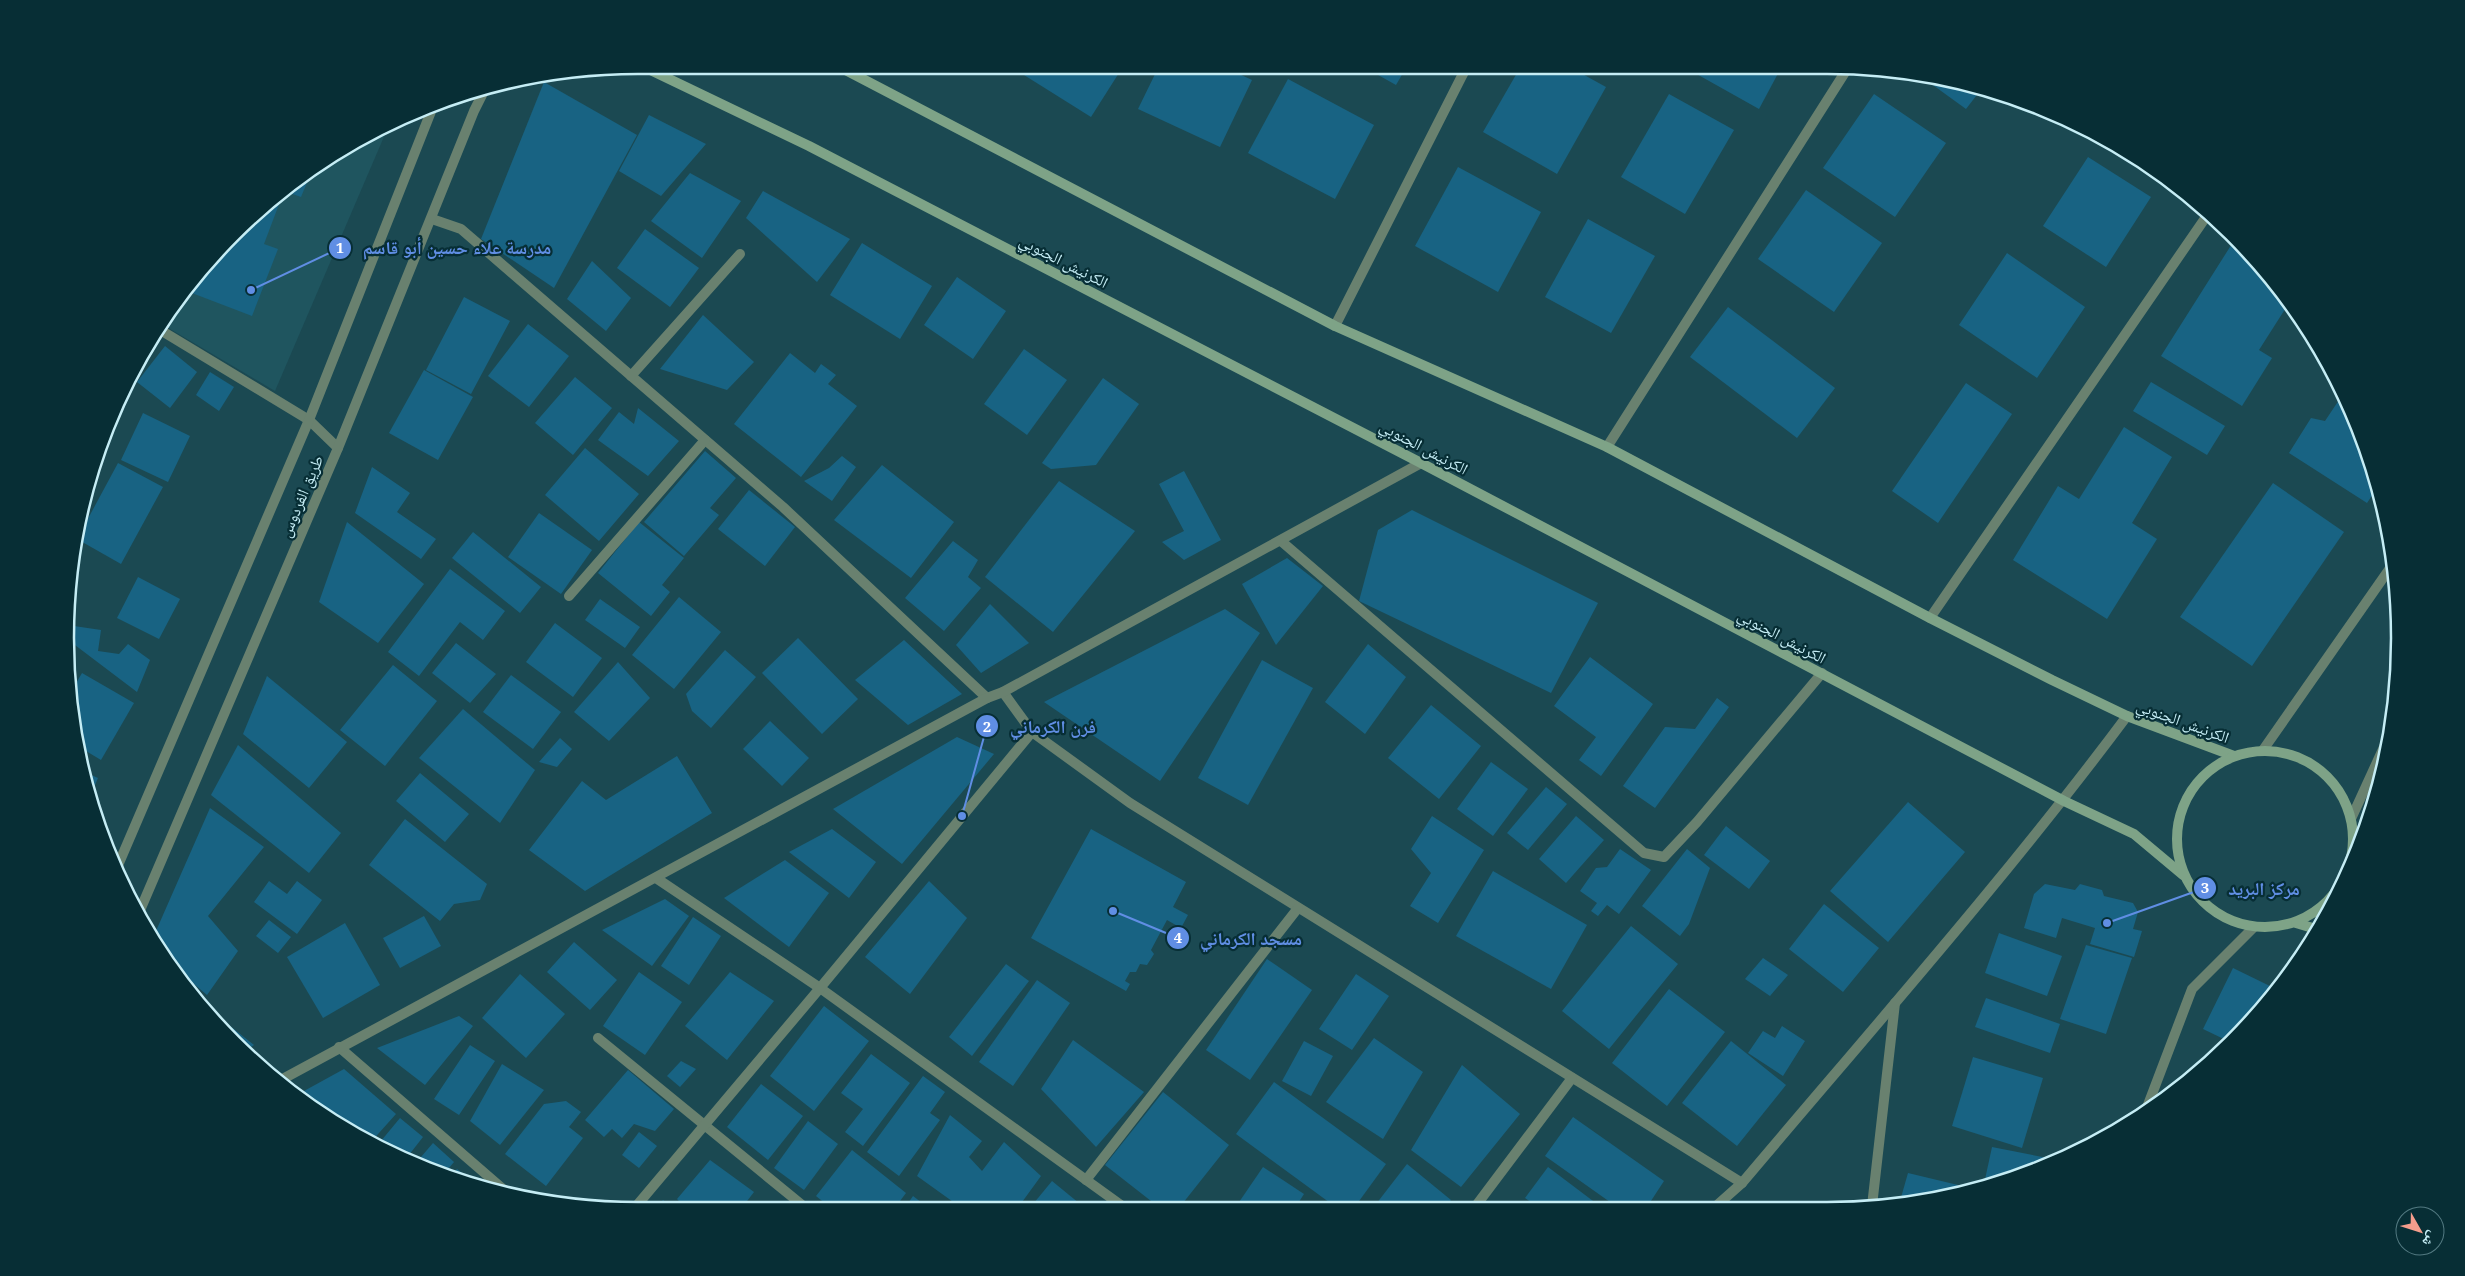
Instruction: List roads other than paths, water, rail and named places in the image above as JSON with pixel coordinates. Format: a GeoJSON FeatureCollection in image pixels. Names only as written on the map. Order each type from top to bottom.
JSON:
{"type":"FeatureCollection","features":[{"type":"Feature","properties":{"kind":"main road","name":"الكرنيش الجنوبي"},"geometry":{"type":"LineString","coordinates":[[659,74],[809,146],[1421,463],[2064,800],[2134,834],[2183,875]]}},
{"type":"Feature","properties":{"kind":"main road","name":"الكرنيش الجنوبي"},"geometry":{"type":"LineString","coordinates":[[853,74],[1335,326],[1608,447],[1930,618],[2127,716],[2234,756]]}},
{"type":"Feature","properties":{"kind":"main road"},"geometry":{"type":"LineString","coordinates":[[2311,928],[2296,923],[2253,928],[2210,911],[2183,875],[2176,840],[2182,805],[2203,775],[2234,756],[2263,750],[2302,758],[2333,783],[2351,819],[2356,834]]}},
{"type":"Feature","properties":{"kind":"main road"},"geometry":{"type":"LineString","coordinates":[[2296,923],[2324,905]]}},
{"type":"Feature","properties":{"kind":"street"},"geometry":{"type":"LineString","coordinates":[[1335,326],[1463,74]]}},
{"type":"Feature","properties":{"kind":"street"},"geometry":{"type":"LineString","coordinates":[[1608,447],[1843,74]]}},
{"type":"Feature","properties":{"kind":"street","name":"طريق الفردوس"},"geometry":{"type":"LineString","coordinates":[[142,906],[338,448],[481,96]]}},
{"type":"Feature","properties":{"kind":"street","name":"طريق الفردوس"},"geometry":{"type":"LineString","coordinates":[[120,861],[309,420],[430,114]]}},
{"type":"Feature","properties":{"kind":"street"},"geometry":{"type":"LineString","coordinates":[[432,219],[461,229],[783,507],[987,698]]}},
{"type":"Feature","properties":{"kind":"street"},"geometry":{"type":"LineString","coordinates":[[1930,618],[2204,219]]}},
{"type":"Feature","properties":{"kind":"street"},"geometry":{"type":"LineString","coordinates":[[631,376],[740,254]]}},
{"type":"Feature","properties":{"kind":"street"},"geometry":{"type":"LineString","coordinates":[[164,332],[309,420],[338,448]]}},
{"type":"Feature","properties":{"kind":"street"},"geometry":{"type":"LineString","coordinates":[[569,596],[705,440]]}},
{"type":"Feature","properties":{"kind":"street"},"geometry":{"type":"LineString","coordinates":[[285,1078],[338,1047],[656,878],[987,698],[1003,692],[1421,463]]}},
{"type":"Feature","properties":{"kind":"street"},"geometry":{"type":"LineString","coordinates":[[1281,541],[1644,854],[1664,857],[1697,822],[1822,674]]}},
{"type":"Feature","properties":{"kind":"street"},"geometry":{"type":"LineString","coordinates":[[2263,750],[2387,573]]}},
{"type":"Feature","properties":{"kind":"street"},"geometry":{"type":"LineString","coordinates":[[1003,692],[1032,732],[1130,803],[1742,1182]]}},
{"type":"Feature","properties":{"kind":"street"},"geometry":{"type":"LineString","coordinates":[[1720,1202],[1742,1182],[2064,800],[2127,716]]}},
{"type":"Feature","properties":{"kind":"street"},"geometry":{"type":"LineString","coordinates":[[640,1202],[1032,732]]}},
{"type":"Feature","properties":{"kind":"street"},"geometry":{"type":"LineString","coordinates":[[2351,819],[2377,763]]}},
{"type":"Feature","properties":{"kind":"street"},"geometry":{"type":"LineString","coordinates":[[656,878],[820,988],[1117,1202]]}},
{"type":"Feature","properties":{"kind":"street"},"geometry":{"type":"LineString","coordinates":[[1086,1180],[1298,908]]}},
{"type":"Feature","properties":{"kind":"street"},"geometry":{"type":"LineString","coordinates":[[2150,1100],[2192,989],[2253,928]]}},
{"type":"Feature","properties":{"kind":"street"},"geometry":{"type":"LineString","coordinates":[[1873,1200],[1895,1002]]}},
{"type":"Feature","properties":{"kind":"street"},"geometry":{"type":"LineString","coordinates":[[598,1038],[703,1126],[799,1202]]}},
{"type":"Feature","properties":{"kind":"street"},"geometry":{"type":"LineString","coordinates":[[338,1047],[497,1184]]}},
{"type":"Feature","properties":{"kind":"street"},"geometry":{"type":"LineString","coordinates":[[1479,1202],[1572,1078]]}},
{"type":"Feature","properties":{"kind":"place","name":"مدرسة علاء حسين أبو قاسم"},"geometry":{"type":"Point","coordinates":[251,290]}},
{"type":"Feature","properties":{"kind":"place","name":"فرن الكرماني"},"geometry":{"type":"Point","coordinates":[962,816]}},
{"type":"Feature","properties":{"kind":"place","name":"مسجد الكرماني"},"geometry":{"type":"Point","coordinates":[1113,911]}},
{"type":"Feature","properties":{"kind":"place","name":"مركز البريد"},"geometry":{"type":"Point","coordinates":[2107,923]}}]}
